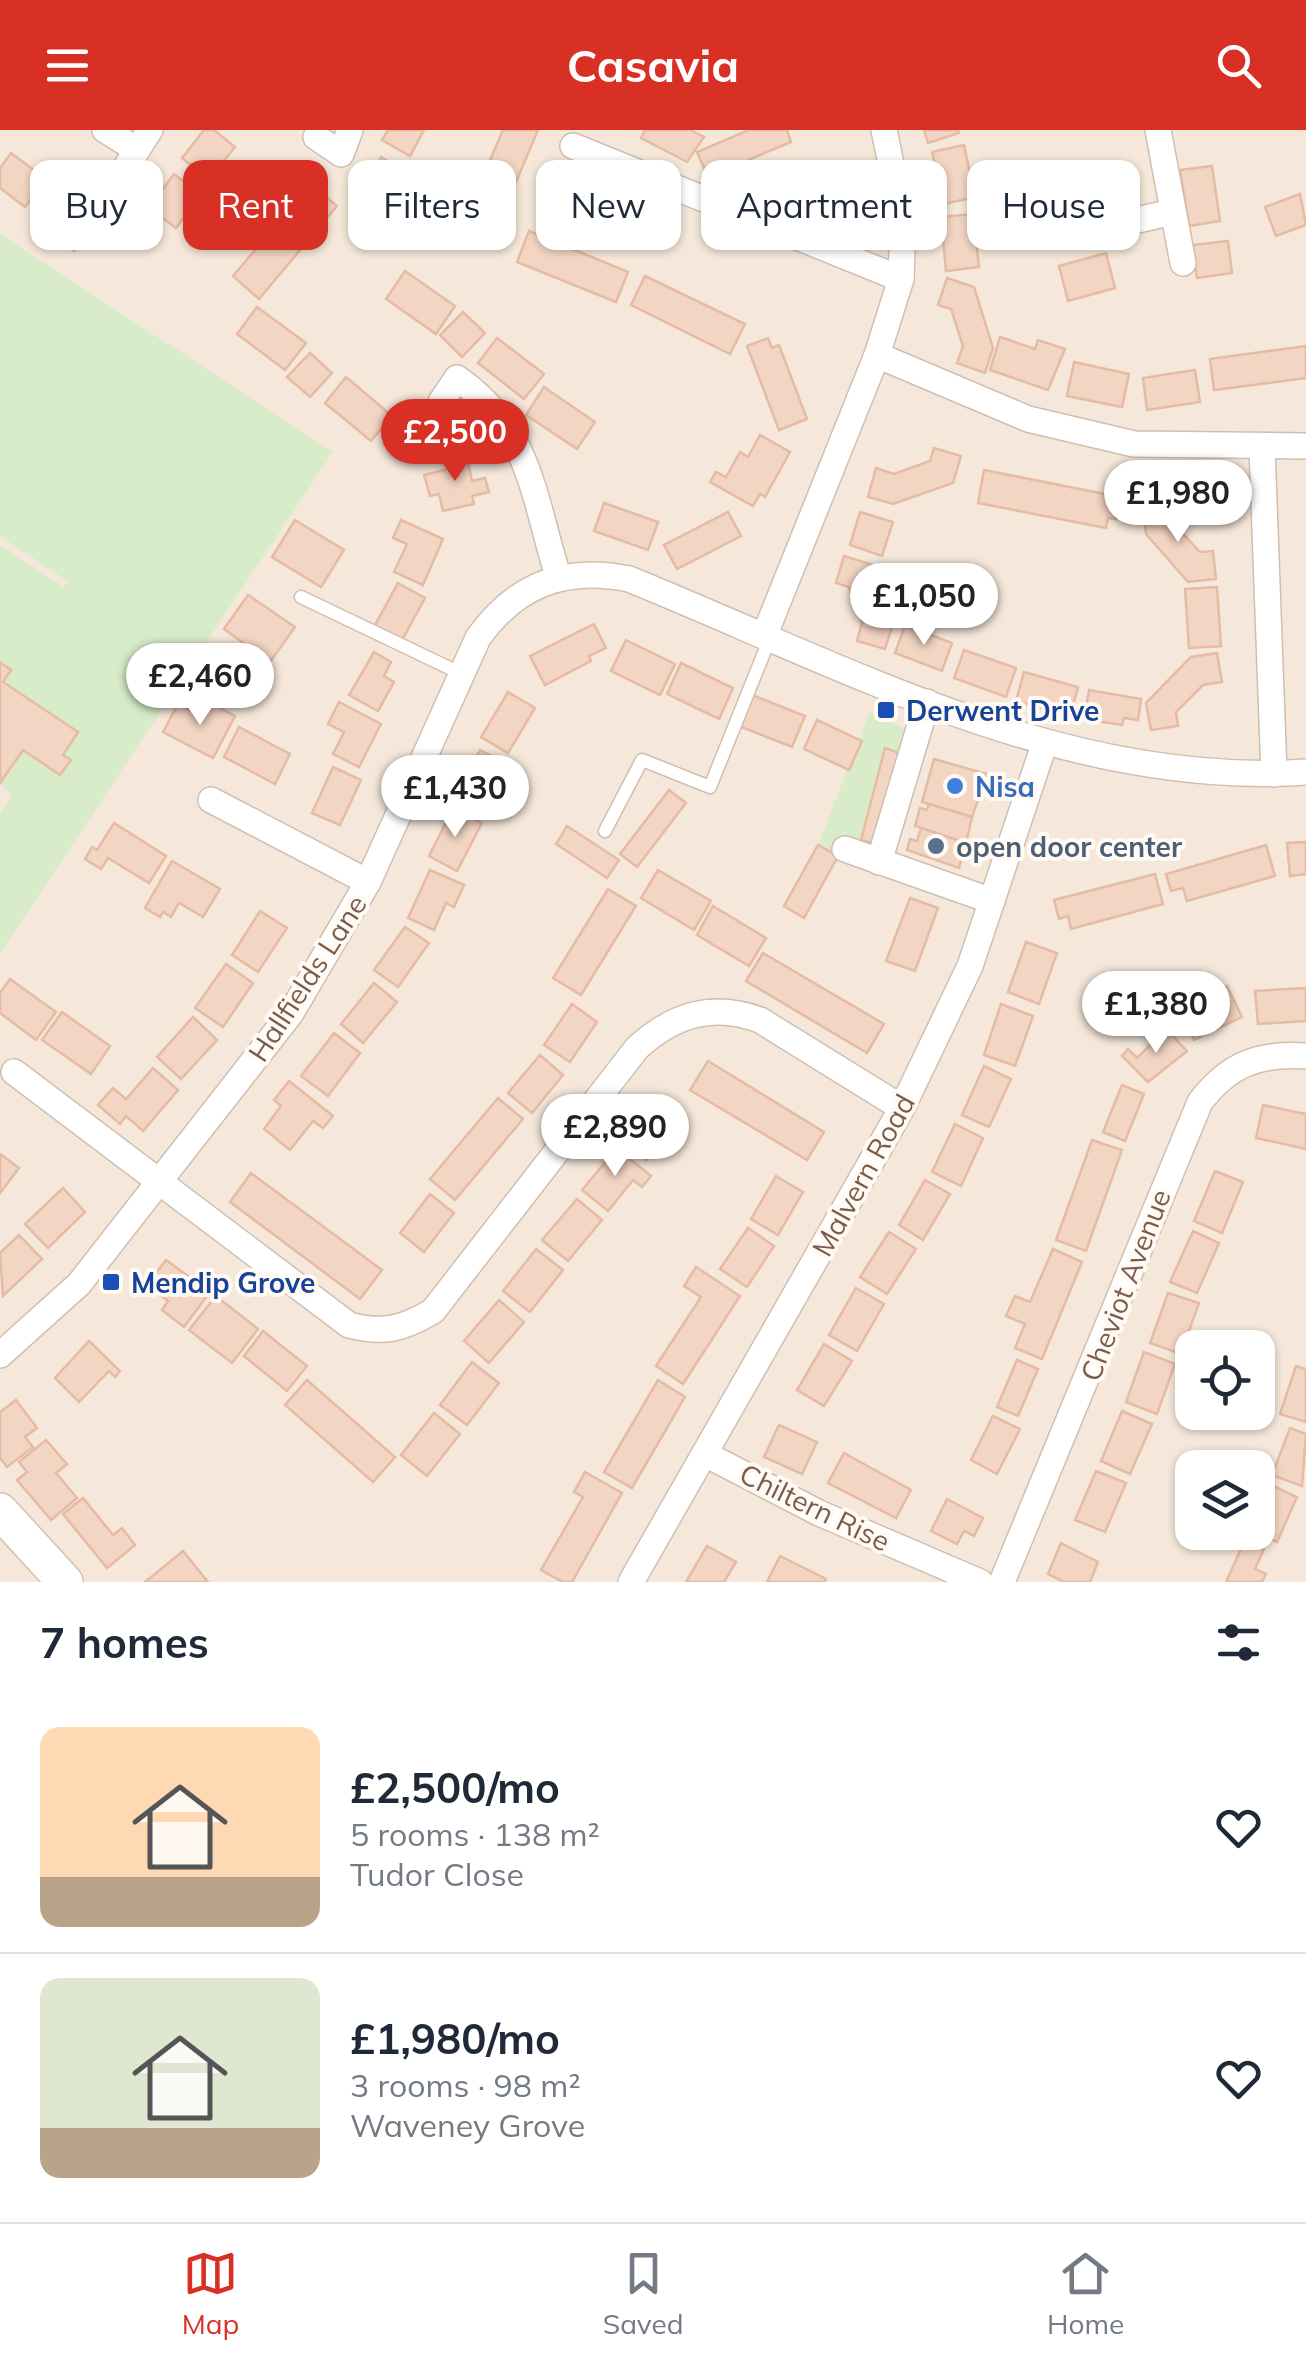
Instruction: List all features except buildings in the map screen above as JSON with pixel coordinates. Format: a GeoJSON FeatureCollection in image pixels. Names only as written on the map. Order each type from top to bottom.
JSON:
{"type":"FeatureCollection","features":[{"type":"Feature","properties":{"kind":"street"},"geometry":{"type":"LineString","coordinates":[[105,130],[143,140]]}},
{"type":"Feature","properties":{"kind":"street"},"geometry":{"type":"LineString","coordinates":[[316,138],[341,154],[350,130]]}},
{"type":"Feature","properties":{"kind":"street"},"geometry":{"type":"LineString","coordinates":[[768,635],[877,355],[901,279],[903,222],[884,130]]}},
{"type":"Feature","properties":{"kind":"street"},"geometry":{"type":"LineString","coordinates":[[1158,130],[1182,264]]}},
{"type":"Feature","properties":{"kind":"street"},"geometry":{"type":"LineString","coordinates":[[573,146],[607,160]]}},
{"type":"Feature","properties":{"kind":"street"},"geometry":{"type":"LineString","coordinates":[[681,190],[901,279]]}},
{"type":"Feature","properties":{"kind":"street"},"geometry":{"type":"LineString","coordinates":[[1140,219],[1172,212]]}},
{"type":"Feature","properties":{"kind":"street"},"geometry":{"type":"LineString","coordinates":[[877,355],[1028,419],[1134,444],[1262,449],[1306,446]]}},
{"type":"Feature","properties":{"kind":"street"},"geometry":{"type":"LineString","coordinates":[[441,402],[456,378],[500,413],[518,444],[558,576]]}},
{"type":"Feature","properties":{"kind":"street"},"geometry":{"type":"LineString","coordinates":[[1262,449],[1274,774]]}},
{"type":"Feature","properties":{"kind":"street","name":"Hallfields Lane"},"geometry":{"type":"LineString","coordinates":[[0,1355],[79,1284],[291,1013],[368,882],[462,674],[496,612],[528,589],[558,576],[598,572],[629,579],[926,702],[1044,745],[1154,766],[1274,774],[1306,772]]}},
{"type":"Feature","properties":{"kind":"street"},"geometry":{"type":"LineString","coordinates":[[880,862],[926,702]]}},
{"type":"Feature","properties":{"kind":"street","name":"Malvern Road"},"geometry":{"type":"LineString","coordinates":[[632,1582],[902,1108],[970,966],[1044,745]]}},
{"type":"Feature","properties":{"kind":"street"},"geometry":{"type":"LineString","coordinates":[[211,800],[368,882]]}},
{"type":"Feature","properties":{"kind":"street"},"geometry":{"type":"LineString","coordinates":[[845,849],[992,901]]}},
{"type":"Feature","properties":{"kind":"street"},"geometry":{"type":"LineString","coordinates":[[7,1067],[349,1325],[390,1332],[433,1311],[636,1048],[661,1026],[708,1011],[735,1010],[760,1020],[902,1108]]}},
{"type":"Feature","properties":{"kind":"street","name":"Cheviot Avenue"},"geometry":{"type":"LineString","coordinates":[[1002,1582],[1200,1102],[1217,1080],[1246,1061],[1271,1054],[1306,1056]]}},
{"type":"Feature","properties":{"kind":"street","name":"Chiltern Rise"},"geometry":{"type":"LineString","coordinates":[[707,1454],[819,1513],[980,1582]]}},
{"type":"Feature","properties":{"kind":"street"},"geometry":{"type":"LineString","coordinates":[[0,1511],[65,1582]]}},
{"type":"Feature","properties":{"kind":"lane"},"geometry":{"type":"LineString","coordinates":[[301,597],[462,674]]}},
{"type":"Feature","properties":{"kind":"lane"},"geometry":{"type":"LineString","coordinates":[[605,830],[642,760],[710,787],[768,635]]}},
{"type":"Feature","properties":{"kind":"shaded area"},"geometry":{"type":"Polygon","coordinates":[[[0,130],[1306,130],[1306,1582],[0,1582],[0,130]]]}},
{"type":"Feature","properties":{"kind":"green space"},"geometry":{"type":"Polygon","coordinates":[[[0,234],[333,452],[0,953],[0,813],[12,795],[0,783],[23,750],[61,774],[70,760],[63,755],[78,732],[3,682],[11,670],[0,662],[0,545],[63,587],[69,582],[0,536],[0,234]]]}},
{"type":"Feature","properties":{"kind":"green space"},"geometry":{"type":"Polygon","coordinates":[[[870,712],[905,729],[901,754],[885,749],[861,840],[849,837],[838,856],[818,845],[870,712]]]}},
{"type":"Feature","properties":{"kind":"place","name":"Derwent Drive"},"geometry":{"type":"Point","coordinates":[886,710]}},
{"type":"Feature","properties":{"kind":"place","name":"Nisa"},"geometry":{"type":"Point","coordinates":[955,786]}},
{"type":"Feature","properties":{"kind":"place","name":"open door center"},"geometry":{"type":"Point","coordinates":[936,846]}},
{"type":"Feature","properties":{"kind":"place","name":"Mendip Grove"},"geometry":{"type":"Point","coordinates":[111,1282]}}]}
